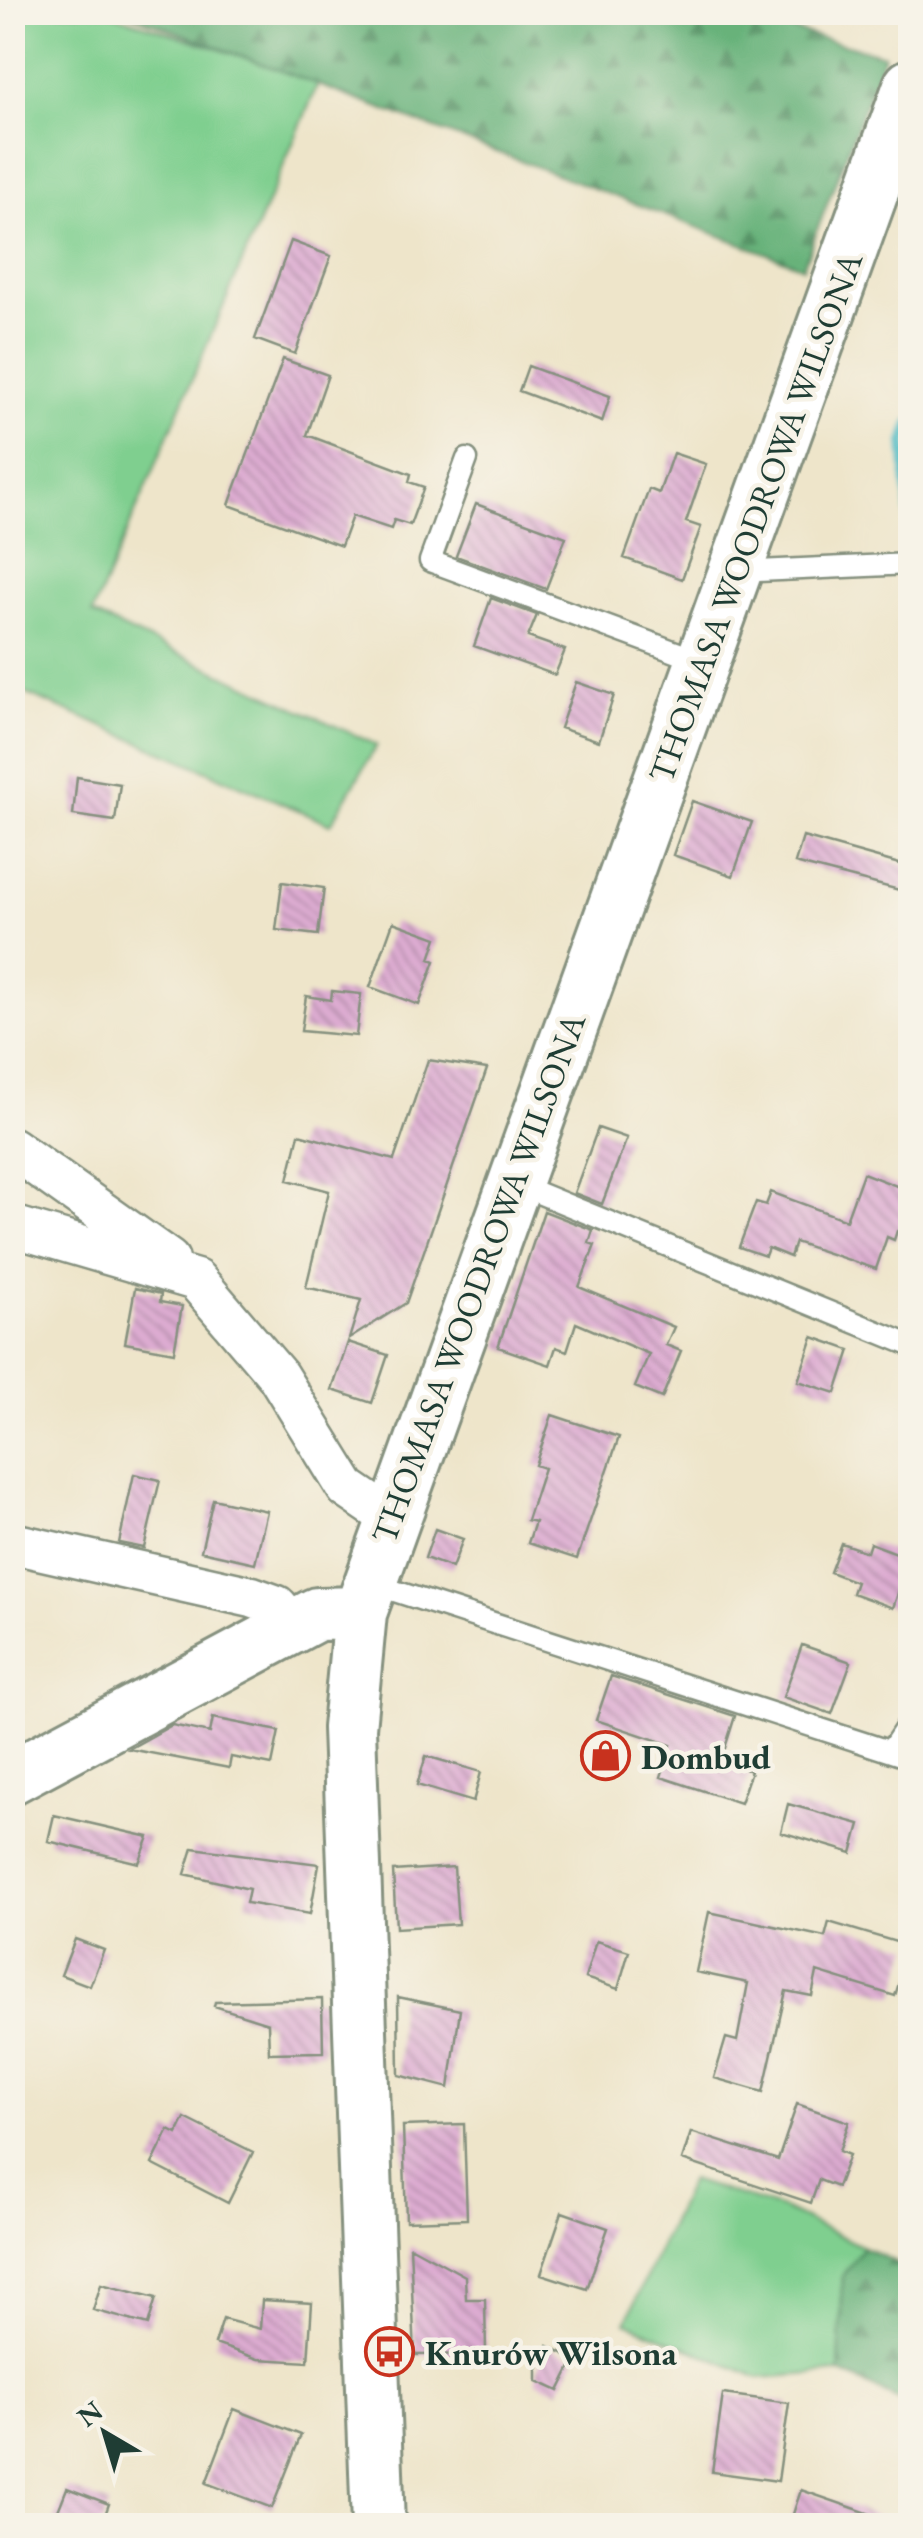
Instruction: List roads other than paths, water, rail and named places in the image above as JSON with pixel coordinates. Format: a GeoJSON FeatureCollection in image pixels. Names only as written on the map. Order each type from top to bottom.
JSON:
{"type":"FeatureCollection","features":[{"type":"Feature","properties":{"kind":"street","name":"THOMASA WOODROWA WILSONA"},"geometry":{"type":"LineString","coordinates":[[378,2526],[349,1728],[364,1598],[910,86]]}},
{"type":"Feature","properties":{"kind":"street"},"geometry":{"type":"LineString","coordinates":[[12,1148],[196,1280],[278,1376],[347,1488],[391,1518]]}},
{"type":"Feature","properties":{"kind":"street"},"geometry":{"type":"LineString","coordinates":[[12,1226],[196,1280]]}},
{"type":"Feature","properties":{"kind":"street"},"geometry":{"type":"LineString","coordinates":[[12,1543],[252,1597],[276,1606],[294,1626]]}},
{"type":"Feature","properties":{"kind":"street"},"geometry":{"type":"LineString","coordinates":[[12,1777],[294,1626],[364,1598]]}},
{"type":"Feature","properties":{"kind":"lane"},"geometry":{"type":"LineString","coordinates":[[467,459],[430,560],[702,662]]}},
{"type":"Feature","properties":{"kind":"lane"},"geometry":{"type":"LineString","coordinates":[[738,565],[758,570],[910,564]]}},
{"type":"Feature","properties":{"kind":"lane"},"geometry":{"type":"LineString","coordinates":[[512,1183],[910,1346]]}},
{"type":"Feature","properties":{"kind":"lane"},"geometry":{"type":"LineString","coordinates":[[364,1598],[901,1754],[910,1721]]}},
{"type":"Feature","properties":{"kind":"waterway"},"geometry":{"type":"LineString","coordinates":[[910,423],[904,443],[910,529]]}},
{"type":"Feature","properties":{"kind":"place","name":"Dombud"},"geometry":{"type":"Point","coordinates":[606,1756]}},
{"type":"Feature","properties":{"kind":"place","name":"Knurów Wilsona"},"geometry":{"type":"Point","coordinates":[390,2352]}}]}
